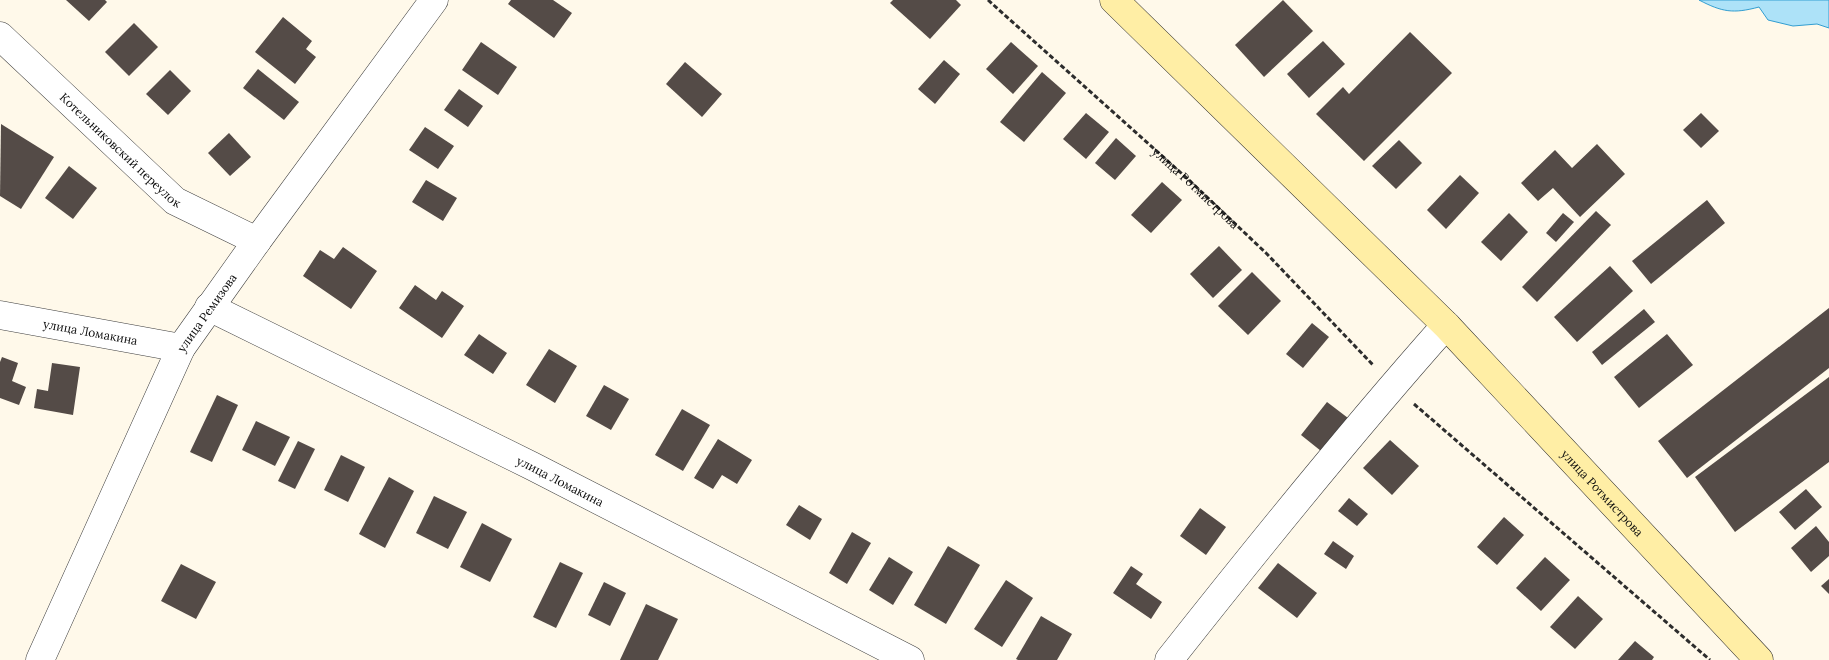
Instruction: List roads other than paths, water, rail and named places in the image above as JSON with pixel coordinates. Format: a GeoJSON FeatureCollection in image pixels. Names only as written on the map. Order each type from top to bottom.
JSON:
{"type":"FeatureCollection","features":[{"type":"Feature","properties":{"kind":"street","name":"улица Ремизова"},"geometry":{"type":"LineString","coordinates":[[40,660],[181,348],[257,240],[434,0]]}},
{"type":"Feature","properties":{"kind":"street","name":"улица Ротмистрова"},"geometry":{"type":"LineString","coordinates":[[1114,0],[1446,325],[1759,660]]}},
{"type":"Feature","properties":{"kind":"street","name":"Котельниковский переулок"},"geometry":{"type":"LineString","coordinates":[[0,36],[175,201],[257,240]]}},
{"type":"Feature","properties":{"kind":"street","name":"улица Ломакина"},"geometry":{"type":"LineString","coordinates":[[209,307],[532,466],[910,660]]}},
{"type":"Feature","properties":{"kind":"street","name":"улица Ломакина"},"geometry":{"type":"LineString","coordinates":[[0,315],[181,348]]}},
{"type":"Feature","properties":{"kind":"street"},"geometry":{"type":"LineString","coordinates":[[1169,660],[1392,385],[1446,325]]}},
{"type":"Feature","properties":{"kind":"water"},"geometry":{"type":"Polygon","coordinates":[[[1699,0],[1829,0],[1829,28],[1817,24],[1793,26],[1768,20],[1759,7],[1742,11],[1728,11],[1699,0]]]}}]}
